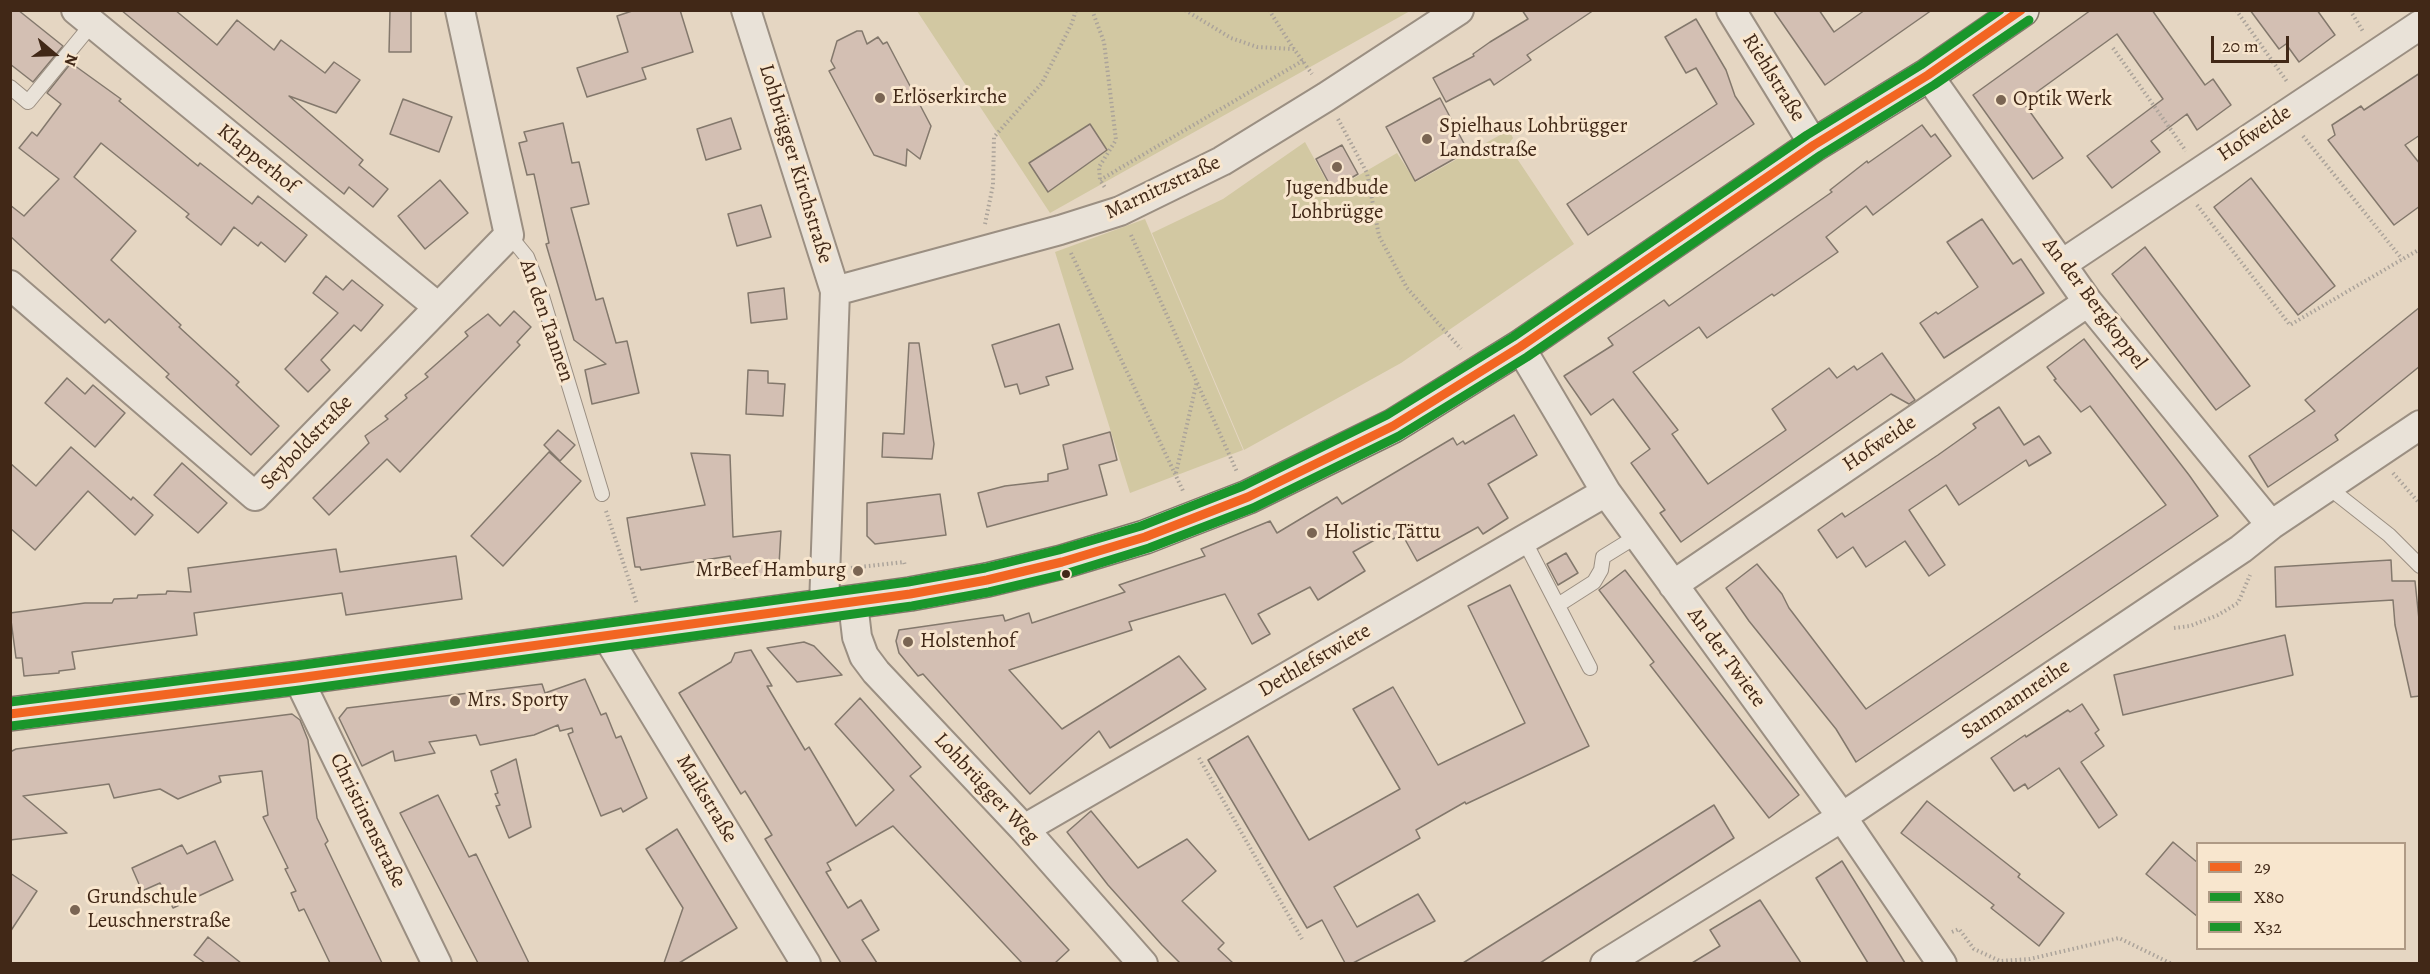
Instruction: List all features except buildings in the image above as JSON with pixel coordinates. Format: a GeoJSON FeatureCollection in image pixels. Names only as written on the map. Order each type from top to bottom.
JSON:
{"type":"FeatureCollection","features":[{"type":"Feature","properties":{"kind":"street","name":"An den Tannen"},"geometry":{"type":"LineString","coordinates":[[460,10],[509,235]]}},
{"type":"Feature","properties":{"kind":"street","name":"Lohbrügger Kirchstraße"},"geometry":{"type":"LineString","coordinates":[[747,10],[835,291],[823,572],[839,605]]}},
{"type":"Feature","properties":{"kind":"street","name":"Marnitzstraße"},"geometry":{"type":"LineString","coordinates":[[835,291],[1060,230],[1120,211],[1222,161],[1326,97],[1459,10]]}},
{"type":"Feature","properties":{"kind":"street","name":"Riehlstraße"},"geometry":{"type":"LineString","coordinates":[[1731,10],[1814,145]]}},
{"type":"Feature","properties":{"kind":"street"},"geometry":{"type":"LineString","coordinates":[[10,714],[298,678],[839,605],[987,580],[1062,562],[1197,518],[1248,497],[1393,426],[1520,346],[1814,145],[1928,75],[2022,10]]}},
{"type":"Feature","properties":{"kind":"street","name":"Klapperhof"},"geometry":{"type":"LineString","coordinates":[[84,17],[438,307]]}},
{"type":"Feature","properties":{"kind":"street","name":"Hofweide"},"geometry":{"type":"LineString","coordinates":[[2062,264],[2420,26]]}},
{"type":"Feature","properties":{"kind":"street","name":"An der Bergkoppel"},"geometry":{"type":"LineString","coordinates":[[1928,75],[2088,302],[2271,525]]}},
{"type":"Feature","properties":{"kind":"street","name":"Seyboldstraße"},"geometry":{"type":"LineString","coordinates":[[10,285],[255,496],[509,235]]}},
{"type":"Feature","properties":{"kind":"street","name":"Hofweide"},"geometry":{"type":"LineString","coordinates":[[1672,585],[2088,302]]}},
{"type":"Feature","properties":{"kind":"street","name":"An der Twiete"},"geometry":{"type":"LineString","coordinates":[[1520,346],[1606,492],[1842,816],[1936,954]]}},
{"type":"Feature","properties":{"kind":"street","name":"Sanmannreihe"},"geometry":{"type":"LineString","coordinates":[[1605,963],[1842,816],[2241,549],[2271,525],[2420,425]]}},
{"type":"Feature","properties":{"kind":"street","name":"Dethlefstwiete"},"geometry":{"type":"LineString","coordinates":[[1024,829],[1606,492]]}},
{"type":"Feature","properties":{"kind":"street","name":"Lohbrügger Weg"},"geometry":{"type":"LineString","coordinates":[[839,605],[857,637],[864,656],[1024,829],[1143,963]]}},
{"type":"Feature","properties":{"kind":"street","name":"Maikstraße"},"geometry":{"type":"LineString","coordinates":[[606,635],[806,963]]}},
{"type":"Feature","properties":{"kind":"street","name":"Christinenstraße"},"geometry":{"type":"LineString","coordinates":[[298,678],[437,963]]}},
{"type":"Feature","properties":{"kind":"lane"},"geometry":{"type":"LineString","coordinates":[[10,87],[28,102],[84,17]]}},
{"type":"Feature","properties":{"kind":"lane","name":"An den Tannen"},"geometry":{"type":"LineString","coordinates":[[509,235],[527,257],[541,293],[602,494]]}},
{"type":"Feature","properties":{"kind":"lane"},"geometry":{"type":"LineString","coordinates":[[2328,487],[2390,535],[2420,566]]}},
{"type":"Feature","properties":{"kind":"lane"},"geometry":{"type":"LineString","coordinates":[[1558,605],[1594,582],[1601,570],[1603,557],[1637,536]]}},
{"type":"Feature","properties":{"kind":"lane"},"geometry":{"type":"LineString","coordinates":[[1524,540],[1590,668]]}},
{"type":"Feature","properties":{"kind":"path"},"geometry":{"type":"LineString","coordinates":[[979,251],[993,185],[994,137],[1042,83],[1072,23],[1076,10]]}},
{"type":"Feature","properties":{"kind":"path"},"geometry":{"type":"LineString","coordinates":[[1092,10],[1104,42],[1116,140],[1099,167],[1100,180],[1120,211],[1248,497]]}},
{"type":"Feature","properties":{"kind":"path"},"geometry":{"type":"LineString","coordinates":[[1185,10],[1231,38],[1257,47],[1294,48]]}},
{"type":"Feature","properties":{"kind":"path"},"geometry":{"type":"LineString","coordinates":[[1269,10],[1304,60],[1367,173],[1379,236],[1407,288],[1481,370]]}},
{"type":"Feature","properties":{"kind":"path"},"geometry":{"type":"LineString","coordinates":[[2236,10],[2294,109],[2402,259]]}},
{"type":"Feature","properties":{"kind":"path"},"geometry":{"type":"LineString","coordinates":[[2113,48],[2191,178],[2290,325],[2420,249]]}},
{"type":"Feature","properties":{"kind":"path"},"geometry":{"type":"LineString","coordinates":[[1100,180],[1304,60]]}},
{"type":"Feature","properties":{"kind":"path"},"geometry":{"type":"LineString","coordinates":[[1060,230],[1197,518]]}},
{"type":"Feature","properties":{"kind":"path"},"geometry":{"type":"LineString","coordinates":[[1176,474],[1197,380]]}},
{"type":"Feature","properties":{"kind":"path"},"geometry":{"type":"LineString","coordinates":[[2377,455],[2420,504]]}},
{"type":"Feature","properties":{"kind":"path"},"geometry":{"type":"LineString","coordinates":[[602,494],[645,630]]}},
{"type":"Feature","properties":{"kind":"path"},"geometry":{"type":"LineString","coordinates":[[823,572],[904,562]]}},
{"type":"Feature","properties":{"kind":"path"},"geometry":{"type":"LineString","coordinates":[[1186,735],[1302,939]]}},
{"type":"Feature","properties":{"kind":"path"},"geometry":{"type":"LineString","coordinates":[[1936,954],[1959,929],[1974,949],[2000,961],[2030,959],[2119,938],[2172,963]]}},
{"type":"Feature","properties":{"kind":"shaded area"},"geometry":{"type":"Polygon","coordinates":[[[917,11],[1410,11],[1050,213],[917,11]]]}},
{"type":"Feature","properties":{"kind":"shaded area"},"geometry":{"type":"Polygon","coordinates":[[[1509,130],[1513,138],[1508,145],[1574,244],[1401,363],[1244,450],[1152,233],[1223,199],[1305,142],[1332,191],[1397,153],[1416,182],[1509,130]]]}},
{"type":"Feature","properties":{"kind":"shaded area"},"geometry":{"type":"Polygon","coordinates":[[[1145,219],[1243,450],[1130,493],[1055,252],[1145,219]]]}},
{"type":"Feature","properties":{"kind":"transit line","name":"X32"},"geometry":{"type":"LineString","coordinates":[[10,702],[296,666],[908,582],[985,568],[1059,550],[1141,526],[1243,486],[1387,415],[1513,337],[1807,135],[1921,65],[2000,10]]}},
{"type":"Feature","properties":{"kind":"transit line","name":"29"},"geometry":{"type":"LineString","coordinates":[[10,714],[298,678],[910,594],[987,580],[1062,562],[1145,537],[1248,497],[1393,426],[1520,347],[1814,145],[1928,75],[2021,10]]}},
{"type":"Feature","properties":{"kind":"transit line","name":"X80"},"geometry":{"type":"LineString","coordinates":[[11,726],[300,690],[912,606],[989,592],[1065,574],[1149,548],[1253,508],[1399,436],[1527,357],[1821,155],[1934,85],[2029,20]]}},
{"type":"Feature","properties":{"kind":"place","name":"Erlöserkirche"},"geometry":{"type":"Point","coordinates":[880,98]}},
{"type":"Feature","properties":{"kind":"place","name":"Optik Werk"},"geometry":{"type":"Point","coordinates":[2001,100]}},
{"type":"Feature","properties":{"kind":"place","name":"Spielhaus Lohbrügger Landstraße"},"geometry":{"type":"Point","coordinates":[1427,139]}},
{"type":"Feature","properties":{"kind":"place","name":"Jugendbude Lohbrügge"},"geometry":{"type":"Point","coordinates":[1337,167]}},
{"type":"Feature","properties":{"kind":"place","name":"Holistic Tättu"},"geometry":{"type":"Point","coordinates":[1312,533]}},
{"type":"Feature","properties":{"kind":"place","name":"MrBeef Hamburg"},"geometry":{"type":"Point","coordinates":[858,571]}},
{"type":"Feature","properties":{"kind":"place","name":"Holstenhof"},"geometry":{"type":"Point","coordinates":[908,642]}},
{"type":"Feature","properties":{"kind":"place","name":"Mrs. Sporty"},"geometry":{"type":"Point","coordinates":[455,701]}},
{"type":"Feature","properties":{"kind":"place","name":"Grundschule Leuschnerstraße"},"geometry":{"type":"Point","coordinates":[75,910]}}]}
